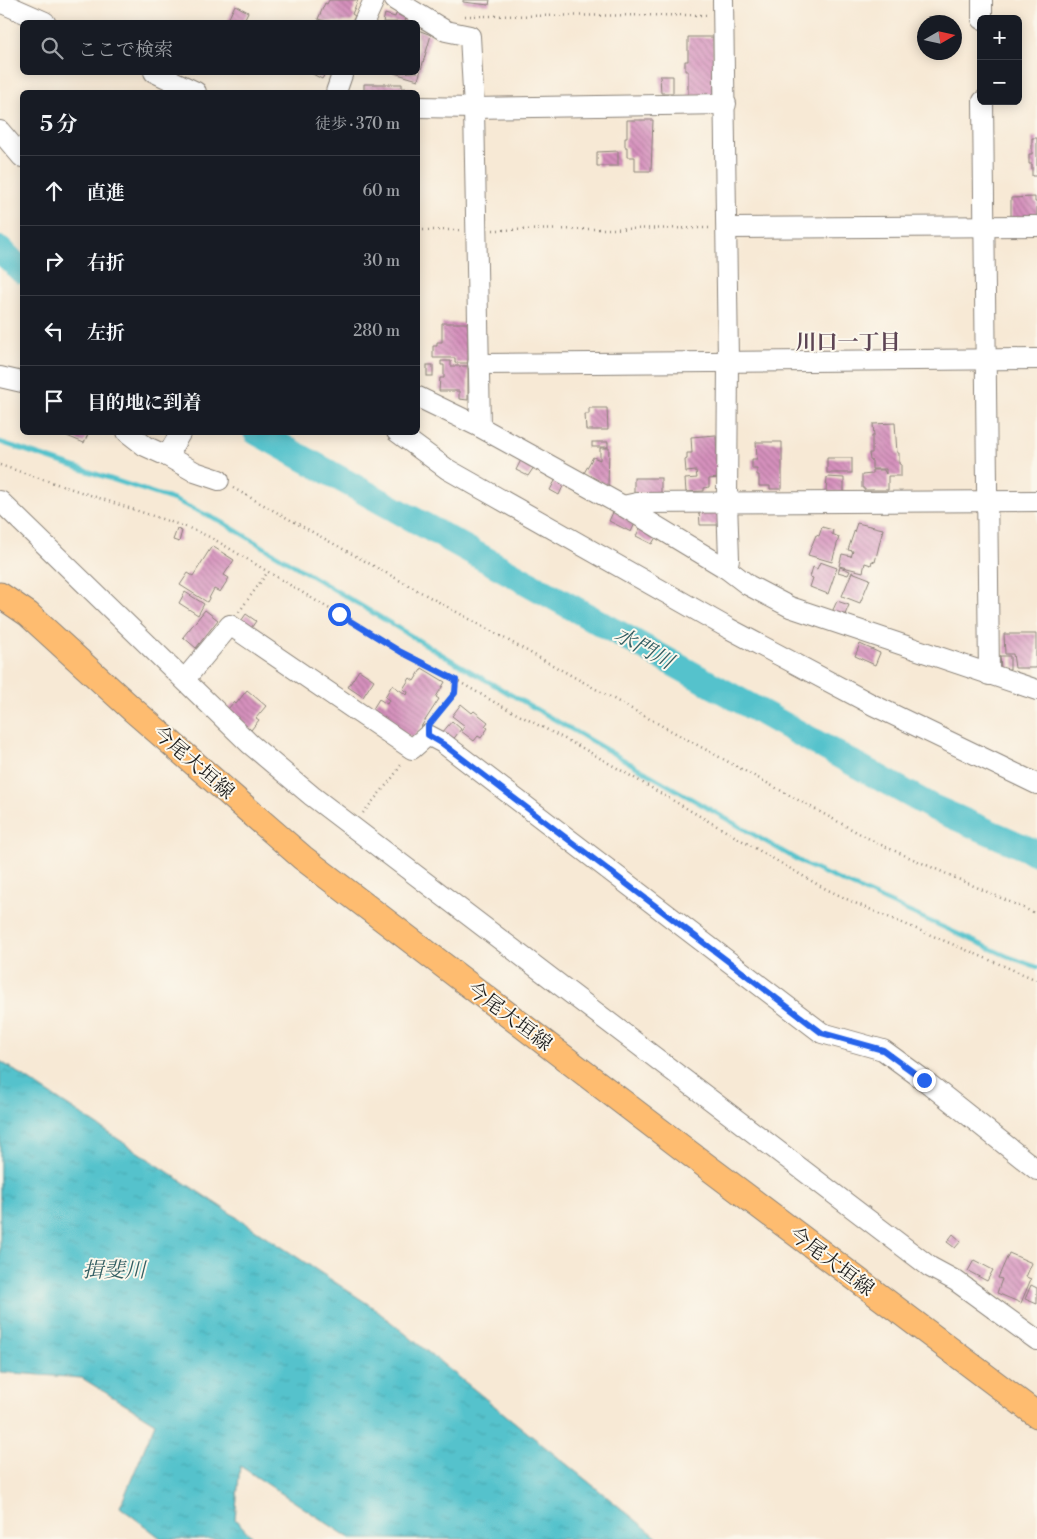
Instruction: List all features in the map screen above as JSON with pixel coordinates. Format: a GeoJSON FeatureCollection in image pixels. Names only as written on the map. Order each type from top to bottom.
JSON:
{"type":"FeatureCollection","features":[{"type":"Feature","properties":{"kind":"main road","name":"今尾大垣線"},"geometry":{"type":"LineString","coordinates":[[0,595],[28,614],[132,709],[303,858],[697,1159],[1037,1415]]}},
{"type":"Feature","properties":{"kind":"street"},"geometry":{"type":"LineString","coordinates":[[365,20],[374,0]]}},
{"type":"Feature","properties":{"kind":"street"},"geometry":{"type":"LineString","coordinates":[[395,0],[446,31],[470,36],[474,108],[480,426]]}},
{"type":"Feature","properties":{"kind":"street"},"geometry":{"type":"LineString","coordinates":[[982,0],[982,15]]}},
{"type":"Feature","properties":{"kind":"street"},"geometry":{"type":"LineString","coordinates":[[0,2],[40,20]]}},
{"type":"Feature","properties":{"kind":"street"},"geometry":{"type":"LineString","coordinates":[[723,8],[726,104],[728,360],[727,502],[729,559],[727,569]]}},
{"type":"Feature","properties":{"kind":"street"},"geometry":{"type":"LineString","coordinates":[[160,75],[192,90]]}},
{"type":"Feature","properties":{"kind":"street"},"geometry":{"type":"LineString","coordinates":[[337,90],[342,75]]}},
{"type":"Feature","properties":{"kind":"street"},"geometry":{"type":"LineString","coordinates":[[420,107],[726,104]]}},
{"type":"Feature","properties":{"kind":"street"},"geometry":{"type":"LineString","coordinates":[[983,105],[989,675]]}},
{"type":"Feature","properties":{"kind":"street"},"geometry":{"type":"LineString","coordinates":[[0,131],[20,155]]}},
{"type":"Feature","properties":{"kind":"street"},"geometry":{"type":"LineString","coordinates":[[727,228],[1037,226]]}},
{"type":"Feature","properties":{"kind":"street"},"geometry":{"type":"LineString","coordinates":[[478,364],[728,360],[1037,359]]}},
{"type":"Feature","properties":{"kind":"street"},"geometry":{"type":"LineString","coordinates":[[0,377],[20,382]]}},
{"type":"Feature","properties":{"kind":"street"},"geometry":{"type":"LineString","coordinates":[[420,398],[480,426],[623,506],[727,569],[748,585],[790,607],[1037,690]]}},
{"type":"Feature","properties":{"kind":"street"},"geometry":{"type":"LineString","coordinates":[[131,435],[145,446],[196,472],[219,480]]}},
{"type":"Feature","properties":{"kind":"street"},"geometry":{"type":"LineString","coordinates":[[167,456],[180,435]]}},
{"type":"Feature","properties":{"kind":"street"},"geometry":{"type":"LineString","coordinates":[[401,435],[447,469],[728,628],[874,705],[1037,784]]}},
{"type":"Feature","properties":{"kind":"street"},"geometry":{"type":"LineString","coordinates":[[0,501],[250,744],[312,796],[930,1267],[956,1281],[1037,1340]]}},
{"type":"Feature","properties":{"kind":"street"},"geometry":{"type":"LineString","coordinates":[[623,506],[637,503],[1037,501]]}},
{"type":"Feature","properties":{"kind":"street"},"geometry":{"type":"LineString","coordinates":[[185,679],[230,625],[412,749],[428,735],[459,756],[822,1033],[883,1050],[924,1080],[1037,1170]]}},
{"type":"Feature","properties":{"kind":"path"},"geometry":{"type":"LineString","coordinates":[[464,16],[723,8]]}},
{"type":"Feature","properties":{"kind":"path"},"geometry":{"type":"LineString","coordinates":[[420,230],[727,228]]}},
{"type":"Feature","properties":{"kind":"path"},"geometry":{"type":"LineString","coordinates":[[0,465],[189,528],[212,538],[267,573],[401,652],[586,750],[822,887],[855,903],[1037,980]]}},
{"type":"Feature","properties":{"kind":"path"},"geometry":{"type":"LineString","coordinates":[[219,480],[307,527],[657,724],[877,843],[1037,914]]}},
{"type":"Feature","properties":{"kind":"path"},"geometry":{"type":"LineString","coordinates":[[230,625],[267,573]]}},
{"type":"Feature","properties":{"kind":"path"},"geometry":{"type":"LineString","coordinates":[[428,735],[428,726],[455,693],[456,680]]}},
{"type":"Feature","properties":{"kind":"path"},"geometry":{"type":"LineString","coordinates":[[363,813],[393,777],[412,749]]}},
{"type":"Feature","properties":{"kind":"water","name":"揖斐川"},"geometry":{"type":"Polygon","coordinates":[[[0,1061],[371,1306],[659,1539],[351,1539],[240,1466],[235,1519],[254,1539],[162,1539],[120,1507],[155,1423],[82,1378],[0,1372],[0,1061]]]}},
{"type":"Feature","properties":{"kind":"building"},"geometry":{"type":"Polygon","coordinates":[[[329,0],[358,0],[352,14],[355,16],[353,20],[318,19],[325,3],[327,4],[329,0]]]}},
{"type":"Feature","properties":{"kind":"building"},"geometry":{"type":"Polygon","coordinates":[[[463,0],[490,0],[489,5],[463,2],[463,0]]]}},
{"type":"Feature","properties":{"kind":"building"},"geometry":{"type":"Polygon","coordinates":[[[235,5],[248,12],[244,20],[228,20],[235,5]]]}},
{"type":"Feature","properties":{"kind":"building"},"geometry":{"type":"Polygon","coordinates":[[[385,14],[395,17],[396,14],[406,18],[406,20],[384,20],[385,14]]]}},
{"type":"Feature","properties":{"kind":"building"},"geometry":{"type":"Polygon","coordinates":[[[420,31],[431,35],[420,73],[420,31]]]}},
{"type":"Feature","properties":{"kind":"building"},"geometry":{"type":"Polygon","coordinates":[[[688,37],[713,37],[714,95],[688,96],[688,71],[685,71],[685,61],[688,61],[688,37]]]}},
{"type":"Feature","properties":{"kind":"building"},"geometry":{"type":"Polygon","coordinates":[[[315,75],[324,75],[322,79],[315,75]]]}},
{"type":"Feature","properties":{"kind":"building"},"geometry":{"type":"Polygon","coordinates":[[[401,75],[419,75],[418,80],[401,75]]]}},
{"type":"Feature","properties":{"kind":"building"},"geometry":{"type":"Polygon","coordinates":[[[660,76],[673,76],[673,93],[661,93],[660,76]]]}},
{"type":"Feature","properties":{"kind":"building"},"geometry":{"type":"Polygon","coordinates":[[[364,84],[402,84],[402,88],[414,88],[414,90],[364,90],[364,84]]]}},
{"type":"Feature","properties":{"kind":"building"},"geometry":{"type":"Polygon","coordinates":[[[627,120],[653,120],[651,171],[635,171],[635,157],[627,157],[625,138],[627,138],[627,120]]]}},
{"type":"Feature","properties":{"kind":"building"},"geometry":{"type":"Polygon","coordinates":[[[1032,138],[1037,138],[1037,176],[1032,176],[1032,164],[1029,164],[1029,154],[1032,154],[1032,138]]]}},
{"type":"Feature","properties":{"kind":"building"},"geometry":{"type":"Polygon","coordinates":[[[618,151],[618,166],[597,166],[597,152],[618,151]]]}},
{"type":"Feature","properties":{"kind":"building"},"geometry":{"type":"Polygon","coordinates":[[[1035,197],[1035,202],[1037,202],[1037,218],[1011,220],[1011,198],[1035,197]]]}},
{"type":"Feature","properties":{"kind":"building"},"geometry":{"type":"Polygon","coordinates":[[[442,323],[468,323],[468,363],[455,363],[455,358],[433,358],[433,346],[437,346],[437,342],[442,342],[442,323]]]}},
{"type":"Feature","properties":{"kind":"building"},"geometry":{"type":"Polygon","coordinates":[[[441,361],[451,361],[451,366],[468,366],[468,400],[459,399],[459,391],[439,391],[440,378],[444,378],[444,365],[441,365],[441,361]]]}},
{"type":"Feature","properties":{"kind":"building"},"geometry":{"type":"Polygon","coordinates":[[[427,365],[433,365],[433,376],[427,376],[427,365]]]}},
{"type":"Feature","properties":{"kind":"building"},"geometry":{"type":"Polygon","coordinates":[[[589,408],[607,408],[608,430],[586,430],[585,414],[589,414],[589,408]]]}},
{"type":"Feature","properties":{"kind":"building"},"geometry":{"type":"Polygon","coordinates":[[[895,423],[901,476],[888,476],[888,490],[864,490],[862,488],[862,475],[872,474],[872,470],[884,470],[886,474],[886,469],[872,469],[869,453],[872,453],[873,424],[895,423]]]}},
{"type":"Feature","properties":{"kind":"building"},"geometry":{"type":"Polygon","coordinates":[[[68,435],[88,435],[84,443],[68,435]]]}},
{"type":"Feature","properties":{"kind":"building"},"geometry":{"type":"Polygon","coordinates":[[[716,435],[718,478],[709,479],[709,487],[704,488],[704,491],[686,492],[685,479],[697,478],[696,471],[686,472],[685,460],[687,459],[687,453],[692,453],[691,437],[716,435]]]}},
{"type":"Feature","properties":{"kind":"building"},"geometry":{"type":"Polygon","coordinates":[[[592,442],[608,442],[608,447],[592,447],[592,442]]]}},
{"type":"Feature","properties":{"kind":"building"},"geometry":{"type":"Polygon","coordinates":[[[756,442],[782,442],[782,489],[770,489],[770,486],[759,486],[757,469],[752,469],[752,459],[757,459],[756,442]]]}},
{"type":"Feature","properties":{"kind":"building"},"geometry":{"type":"Polygon","coordinates":[[[600,448],[609,448],[608,486],[584,473],[593,457],[600,460],[600,448]]]}},
{"type":"Feature","properties":{"kind":"building"},"geometry":{"type":"Polygon","coordinates":[[[827,458],[852,458],[852,473],[827,473],[827,458]]]}},
{"type":"Feature","properties":{"kind":"building"},"geometry":{"type":"Polygon","coordinates":[[[521,460],[534,467],[528,476],[516,470],[521,460]]]}},
{"type":"Feature","properties":{"kind":"building"},"geometry":{"type":"Polygon","coordinates":[[[827,477],[844,478],[844,492],[826,492],[827,477]]]}},
{"type":"Feature","properties":{"kind":"building"},"geometry":{"type":"Polygon","coordinates":[[[634,478],[661,478],[661,493],[634,493],[634,478]]]}},
{"type":"Feature","properties":{"kind":"building"},"geometry":{"type":"Polygon","coordinates":[[[556,479],[564,484],[559,495],[550,490],[556,479]]]}},
{"type":"Feature","properties":{"kind":"building"},"geometry":{"type":"Polygon","coordinates":[[[614,510],[636,521],[631,532],[609,521],[614,510]]]}},
{"type":"Feature","properties":{"kind":"building"},"geometry":{"type":"Polygon","coordinates":[[[720,510],[721,525],[700,525],[699,511],[720,510]]]}},
{"type":"Feature","properties":{"kind":"building"},"geometry":{"type":"Polygon","coordinates":[[[857,523],[883,529],[875,562],[872,561],[871,565],[865,563],[863,572],[839,566],[842,554],[851,557],[853,551],[848,550],[857,523]]]}},
{"type":"Feature","properties":{"kind":"building"},"geometry":{"type":"Polygon","coordinates":[[[822,527],[833,530],[832,534],[839,537],[832,562],[808,555],[816,535],[819,536],[822,527]]]}},
{"type":"Feature","properties":{"kind":"building"},"geometry":{"type":"Polygon","coordinates":[[[640,528],[656,537],[652,544],[636,536],[640,528]]]}},
{"type":"Feature","properties":{"kind":"building"},"geometry":{"type":"Polygon","coordinates":[[[177,529],[182,531],[179,542],[173,540],[177,529]]]}},
{"type":"Feature","properties":{"kind":"building"},"geometry":{"type":"Polygon","coordinates":[[[212,546],[234,560],[224,575],[229,578],[220,592],[214,589],[207,602],[180,585],[188,573],[193,576],[212,546]]]}},
{"type":"Feature","properties":{"kind":"building"},"geometry":{"type":"Polygon","coordinates":[[[820,562],[837,568],[828,594],[810,587],[813,578],[810,577],[813,567],[817,569],[820,562]]]}},
{"type":"Feature","properties":{"kind":"building"},"geometry":{"type":"Polygon","coordinates":[[[840,567],[850,571],[848,575],[838,572],[840,567]]]}},
{"type":"Feature","properties":{"kind":"building"},"geometry":{"type":"Polygon","coordinates":[[[852,572],[870,579],[860,603],[842,596],[852,572]]]}},
{"type":"Feature","properties":{"kind":"building"},"geometry":{"type":"Polygon","coordinates":[[[185,592],[204,604],[198,615],[179,603],[185,592]]]}},
{"type":"Feature","properties":{"kind":"building"},"geometry":{"type":"Polygon","coordinates":[[[837,601],[849,605],[844,617],[832,612],[837,601]]]}},
{"type":"Feature","properties":{"kind":"building"},"geometry":{"type":"Polygon","coordinates":[[[205,610],[218,620],[196,648],[183,637],[205,610]]]}},
{"type":"Feature","properties":{"kind":"building"},"geometry":{"type":"Polygon","coordinates":[[[246,614],[256,621],[249,631],[239,624],[246,614]]]}},
{"type":"Feature","properties":{"kind":"building"},"geometry":{"type":"Polygon","coordinates":[[[1004,634],[1036,634],[1036,668],[1015,668],[1013,654],[1005,654],[1004,634]]]}},
{"type":"Feature","properties":{"kind":"building"},"geometry":{"type":"Polygon","coordinates":[[[860,644],[880,653],[875,665],[855,656],[860,644]]]}},
{"type":"Feature","properties":{"kind":"building"},"geometry":{"type":"Polygon","coordinates":[[[1000,656],[1010,656],[1010,669],[1001,669],[1000,656]]]}},
{"type":"Feature","properties":{"kind":"building"},"geometry":{"type":"Polygon","coordinates":[[[422,668],[445,682],[436,697],[439,699],[413,739],[371,712],[379,699],[387,704],[389,700],[385,697],[392,685],[407,695],[408,692],[403,689],[410,678],[414,681],[422,668]]]}},
{"type":"Feature","properties":{"kind":"building"},"geometry":{"type":"Polygon","coordinates":[[[359,670],[374,680],[363,697],[348,687],[359,670]]]}},
{"type":"Feature","properties":{"kind":"building"},"geometry":{"type":"Polygon","coordinates":[[[247,690],[266,706],[256,718],[259,720],[251,730],[227,710],[234,702],[236,704],[247,690]]]}},
{"type":"Feature","properties":{"kind":"building"},"geometry":{"type":"Polygon","coordinates":[[[461,704],[488,722],[485,726],[488,728],[481,738],[478,736],[474,741],[461,731],[465,726],[452,716],[461,704]]]}},
{"type":"Feature","properties":{"kind":"building"},"geometry":{"type":"Polygon","coordinates":[[[452,721],[461,729],[452,741],[442,733],[452,721]]]}},
{"type":"Feature","properties":{"kind":"building"},"geometry":{"type":"Polygon","coordinates":[[[953,1234],[961,1241],[955,1248],[947,1242],[953,1234]]]}},
{"type":"Feature","properties":{"kind":"building"},"geometry":{"type":"Polygon","coordinates":[[[1009,1253],[1032,1263],[1026,1277],[1031,1279],[1021,1303],[997,1293],[1002,1279],[998,1278],[1009,1253]]]}},
{"type":"Feature","properties":{"kind":"building"},"geometry":{"type":"Polygon","coordinates":[[[974,1260],[993,1270],[987,1281],[968,1271],[974,1260]]]}},
{"type":"Feature","properties":{"kind":"building"},"geometry":{"type":"Polygon","coordinates":[[[1031,1285],[1037,1288],[1037,1304],[1025,1299],[1031,1285]]]}},
{"type":"Feature","properties":{"kind":"waterway","name":"水門川"},"geometry":{"type":"LineString","coordinates":[[0,249],[20,269]]}},
{"type":"Feature","properties":{"kind":"waterway","name":"水門川"},"geometry":{"type":"LineString","coordinates":[[261,435],[932,807],[1037,853]]}},
{"type":"Feature","properties":{"kind":"waterway"},"geometry":{"type":"LineString","coordinates":[[0,442],[174,500],[222,522],[458,664],[808,866],[1007,956],[1037,967]]}},
{"type":"Feature","properties":{"kind":"district","name":"川口一丁目"},"geometry":{"type":"Point","coordinates":[848,342]}},
{"type":"Feature","properties":{"kind":"route"},"geometry":{"type":"LineString","coordinates":[[339,614],[401,652],[456,680],[455,693],[428,726],[428,735],[443,744],[602,864],[822,1033],[883,1050],[924,1080]]}}]}
